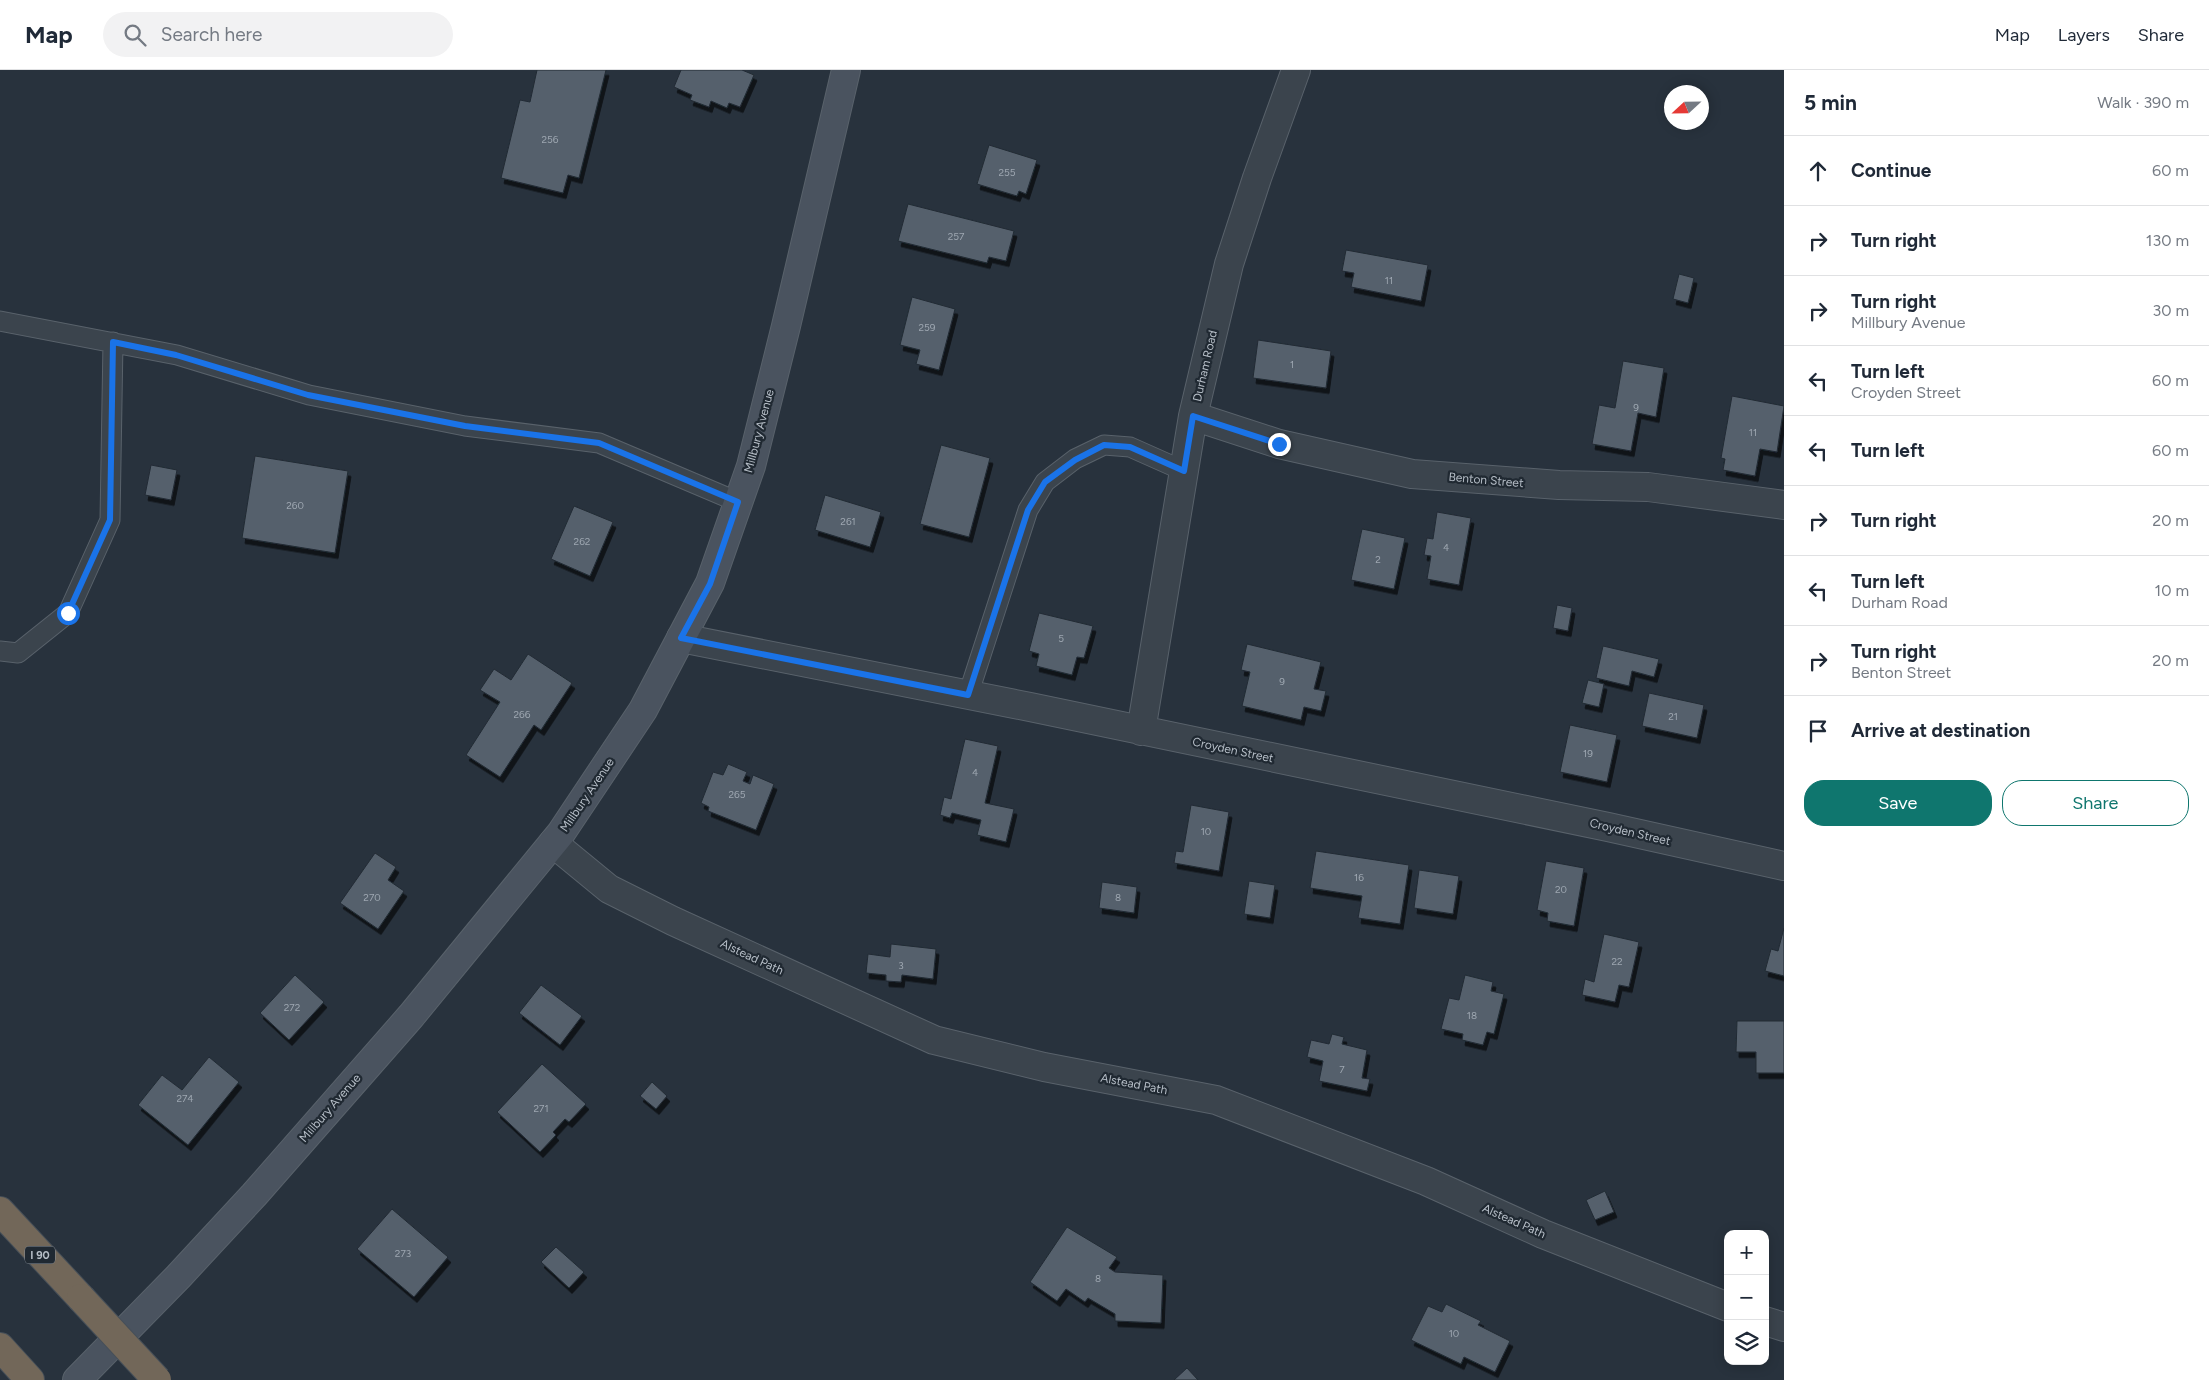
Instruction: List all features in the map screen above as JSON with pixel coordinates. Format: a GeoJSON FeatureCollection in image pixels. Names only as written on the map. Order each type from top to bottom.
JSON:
{"type":"FeatureCollection","features":[{"type":"Feature","properties":{"kind":"highway","name":"I 90"},"geometry":{"type":"LineString","coordinates":[[0,1211],[157,1380]]}},
{"type":"Feature","properties":{"kind":"main road","name":"Millbury Avenue"},"geometry":{"type":"LineString","coordinates":[[77,1380],[178,1277],[411,1016],[553,844],[643,710],[710,584],[750,466],[784,335],[846,70]]}},
{"type":"Feature","properties":{"kind":"street","name":"Durham Road"},"geometry":{"type":"LineString","coordinates":[[1141,731],[1193,416],[1230,264],[1257,178],[1296,70]]}},
{"type":"Feature","properties":{"kind":"street","name":"Benton Street"},"geometry":{"type":"LineString","coordinates":[[1193,416],[1279,444],[1412,474],[1559,485],[1648,487],[1784,505]]}},
{"type":"Feature","properties":{"kind":"street","name":"Croyden Street"},"geometry":{"type":"LineString","coordinates":[[681,638],[1608,827],[1784,866]]}},
{"type":"Feature","properties":{"kind":"street","name":"Alstead Path"},"geometry":{"type":"LineString","coordinates":[[553,844],[609,889],[673,921],[934,1040],[1044,1067],[1216,1100],[1426,1181],[1543,1234],[1724,1305]]}},
{"type":"Feature","properties":{"kind":"street"},"geometry":{"type":"LineString","coordinates":[[1769,1322],[1784,1327]]}},
{"type":"Feature","properties":{"kind":"lane"},"geometry":{"type":"LineString","coordinates":[[0,321],[176,355],[308,395],[465,426],[599,443],[738,502]]}},
{"type":"Feature","properties":{"kind":"lane"},"geometry":{"type":"LineString","coordinates":[[0,650],[18,653],[68,613],[110,520],[113,342]]}},
{"type":"Feature","properties":{"kind":"lane"},"geometry":{"type":"LineString","coordinates":[[968,695],[1028,510],[1045,482],[1075,460],[1104,445],[1130,447],[1184,471]]}},
{"type":"Feature","properties":{"kind":"building"},"geometry":{"type":"Polygon","coordinates":[[[537,70],[606,70],[579,178],[568,175],[563,193],[501,178],[520,100],[530,102],[537,70]]]}},
{"type":"Feature","properties":{"kind":"building"},"geometry":{"type":"Polygon","coordinates":[[[681,70],[742,70],[754,75],[740,107],[729,103],[727,108],[711,101],[709,107],[690,100],[692,95],[674,87],[681,70]]]}},
{"type":"Feature","properties":{"kind":"building"},"geometry":{"type":"Polygon","coordinates":[[[989,145],[1037,160],[1026,194],[1019,191],[1017,196],[977,184],[989,145]]]}},
{"type":"Feature","properties":{"kind":"building"},"geometry":{"type":"Polygon","coordinates":[[[908,204],[1014,231],[1006,261],[989,257],[987,263],[898,241],[908,204]]]}},
{"type":"Feature","properties":{"kind":"building"},"geometry":{"type":"Polygon","coordinates":[[[1346,250],[1428,265],[1421,301],[1351,287],[1354,273],[1342,271],[1346,250]]]}},
{"type":"Feature","properties":{"kind":"building"},"geometry":{"type":"Polygon","coordinates":[[[1679,274],[1694,278],[1688,303],[1673,299],[1679,274]]]}},
{"type":"Feature","properties":{"kind":"building"},"geometry":{"type":"Polygon","coordinates":[[[912,297],[955,309],[939,370],[916,364],[920,350],[900,345],[912,297]]]}},
{"type":"Feature","properties":{"kind":"building"},"geometry":{"type":"Polygon","coordinates":[[[1258,340],[1331,351],[1326,388],[1253,378],[1258,340]]]}},
{"type":"Feature","properties":{"kind":"building"},"geometry":{"type":"Polygon","coordinates":[[[1623,361],[1664,368],[1656,417],[1638,413],[1631,451],[1592,444],[1599,405],[1615,408],[1623,361]]]}},
{"type":"Feature","properties":{"kind":"building"},"geometry":{"type":"Polygon","coordinates":[[[1732,396],[1784,406],[1777,452],[1760,449],[1755,476],[1723,470],[1725,459],[1721,458],[1732,396]]]}},
{"type":"Feature","properties":{"kind":"building"},"geometry":{"type":"Polygon","coordinates":[[[941,445],[990,458],[969,537],[920,524],[941,445]]]}},
{"type":"Feature","properties":{"kind":"building"},"geometry":{"type":"Polygon","coordinates":[[[255,456],[348,471],[335,553],[242,538],[255,456]]]}},
{"type":"Feature","properties":{"kind":"building"},"geometry":{"type":"Polygon","coordinates":[[[151,465],[177,470],[171,500],[145,495],[151,465]]]}},
{"type":"Feature","properties":{"kind":"building"},"geometry":{"type":"Polygon","coordinates":[[[825,495],[881,512],[870,547],[815,530],[825,495]]]}},
{"type":"Feature","properties":{"kind":"building"},"geometry":{"type":"Polygon","coordinates":[[[574,506],[613,522],[590,576],[551,559],[574,506]]]}},
{"type":"Feature","properties":{"kind":"building"},"geometry":{"type":"Polygon","coordinates":[[[1437,512],[1471,518],[1459,585],[1427,579],[1431,556],[1424,555],[1427,538],[1433,539],[1437,512]]]}},
{"type":"Feature","properties":{"kind":"building"},"geometry":{"type":"Polygon","coordinates":[[[1362,529],[1405,538],[1394,589],[1351,580],[1362,529]]]}},
{"type":"Feature","properties":{"kind":"building"},"geometry":{"type":"Polygon","coordinates":[[[1557,605],[1572,608],[1568,631],[1553,628],[1557,605]]]}},
{"type":"Feature","properties":{"kind":"building"},"geometry":{"type":"Polygon","coordinates":[[[1039,613],[1093,626],[1084,658],[1077,657],[1072,675],[1036,666],[1039,654],[1029,651],[1039,613]]]}},
{"type":"Feature","properties":{"kind":"building"},"geometry":{"type":"Polygon","coordinates":[[[1247,644],[1321,662],[1314,689],[1326,691],[1321,711],[1304,707],[1301,720],[1242,706],[1250,672],[1241,670],[1247,644]]]}},
{"type":"Feature","properties":{"kind":"building"},"geometry":{"type":"Polygon","coordinates":[[[1603,646],[1659,659],[1654,677],[1632,671],[1629,686],[1596,678],[1603,646]]]}},
{"type":"Feature","properties":{"kind":"building"},"geometry":{"type":"Polygon","coordinates":[[[528,654],[572,683],[541,730],[534,725],[500,777],[466,755],[500,702],[480,690],[494,669],[511,680],[528,654]]]}},
{"type":"Feature","properties":{"kind":"building"},"geometry":{"type":"Polygon","coordinates":[[[1588,680],[1604,684],[1599,707],[1582,703],[1588,680]]]}},
{"type":"Feature","properties":{"kind":"building"},"geometry":{"type":"Polygon","coordinates":[[[1649,693],[1704,705],[1697,738],[1642,726],[1649,693]]]}},
{"type":"Feature","properties":{"kind":"building"},"geometry":{"type":"Polygon","coordinates":[[[1570,725],[1617,735],[1607,782],[1560,772],[1570,725]]]}},
{"type":"Feature","properties":{"kind":"building"},"geometry":{"type":"Polygon","coordinates":[[[965,739],[998,746],[985,803],[1014,809],[1006,842],[977,835],[981,820],[952,813],[950,818],[940,815],[944,797],[951,799],[965,739]]]}},
{"type":"Feature","properties":{"kind":"building"},"geometry":{"type":"Polygon","coordinates":[[[728,764],[747,772],[743,781],[750,784],[753,775],[774,784],[756,830],[708,811],[709,807],[701,803],[713,772],[723,775],[728,764]]]}},
{"type":"Feature","properties":{"kind":"building"},"geometry":{"type":"Polygon","coordinates":[[[1191,805],[1229,812],[1219,871],[1174,863],[1176,851],[1183,852],[1191,805]]]}},
{"type":"Feature","properties":{"kind":"building"},"geometry":{"type":"Polygon","coordinates":[[[1316,851],[1409,865],[1400,924],[1358,918],[1362,896],[1310,888],[1316,851]]]}},
{"type":"Feature","properties":{"kind":"building"},"geometry":{"type":"Polygon","coordinates":[[[375,853],[396,867],[388,880],[404,891],[378,929],[340,903],[375,853]]]}},
{"type":"Feature","properties":{"kind":"building"},"geometry":{"type":"Polygon","coordinates":[[[1546,861],[1584,868],[1574,926],[1547,921],[1548,913],[1537,910],[1546,861]]]}},
{"type":"Feature","properties":{"kind":"building"},"geometry":{"type":"Polygon","coordinates":[[[1419,870],[1459,876],[1453,914],[1414,908],[1419,870]]]}},
{"type":"Feature","properties":{"kind":"building"},"geometry":{"type":"Polygon","coordinates":[[[1249,881],[1275,885],[1270,918],[1244,914],[1249,881]]]}},
{"type":"Feature","properties":{"kind":"building"},"geometry":{"type":"Polygon","coordinates":[[[1102,882],[1137,887],[1134,913],[1099,908],[1102,882]]]}},
{"type":"Feature","properties":{"kind":"building"},"geometry":{"type":"Polygon","coordinates":[[[1784,928],[1784,976],[1765,971],[1771,949],[1778,951],[1784,928]]]}},
{"type":"Feature","properties":{"kind":"building"},"geometry":{"type":"Polygon","coordinates":[[[1604,934],[1639,942],[1629,987],[1619,985],[1615,1002],[1582,995],[1585,979],[1594,982],[1604,934]]]}},
{"type":"Feature","properties":{"kind":"building"},"geometry":{"type":"Polygon","coordinates":[[[891,944],[936,949],[933,979],[902,975],[901,982],[886,981],[886,975],[866,973],[868,954],[890,957],[891,944]]]}},
{"type":"Feature","properties":{"kind":"building"},"geometry":{"type":"Polygon","coordinates":[[[295,975],[324,1002],[289,1040],[260,1013],[295,975]]]}},
{"type":"Feature","properties":{"kind":"building"},"geometry":{"type":"Polygon","coordinates":[[[1465,975],[1493,982],[1491,991],[1504,994],[1494,1034],[1487,1032],[1483,1045],[1462,1040],[1463,1034],[1441,1029],[1449,998],[1459,1000],[1465,975]]]}},
{"type":"Feature","properties":{"kind":"building"},"geometry":{"type":"Polygon","coordinates":[[[541,985],[582,1016],[560,1045],[519,1013],[541,985]]]}},
{"type":"Feature","properties":{"kind":"building"},"geometry":{"type":"Polygon","coordinates":[[[1737,1021],[1784,1021],[1784,1073],[1756,1073],[1756,1052],[1736,1052],[1737,1021]]]}},
{"type":"Feature","properties":{"kind":"building"},"geometry":{"type":"Polygon","coordinates":[[[1332,1034],[1344,1037],[1342,1044],[1367,1050],[1362,1078],[1370,1079],[1367,1091],[1319,1081],[1323,1061],[1307,1057],[1311,1040],[1329,1044],[1332,1034]]]}},
{"type":"Feature","properties":{"kind":"building"},"geometry":{"type":"Polygon","coordinates":[[[209,1057],[239,1082],[188,1145],[138,1105],[162,1075],[182,1090],[209,1057]]]}},
{"type":"Feature","properties":{"kind":"building"},"geometry":{"type":"Polygon","coordinates":[[[542,1064],[586,1104],[569,1122],[565,1119],[553,1132],[556,1135],[540,1152],[497,1112],[542,1064]]]}},
{"type":"Feature","properties":{"kind":"building"},"geometry":{"type":"Polygon","coordinates":[[[652,1082],[667,1096],[656,1109],[640,1096],[652,1082]]]}},
{"type":"Feature","properties":{"kind":"building"},"geometry":{"type":"Polygon","coordinates":[[[1605,1191],[1614,1212],[1595,1220],[1586,1200],[1605,1191]]]}},
{"type":"Feature","properties":{"kind":"building"},"geometry":{"type":"Polygon","coordinates":[[[392,1209],[448,1257],[414,1297],[357,1249],[392,1209]]]}},
{"type":"Feature","properties":{"kind":"building"},"geometry":{"type":"Polygon","coordinates":[[[1067,1227],[1117,1257],[1109,1268],[1115,1272],[1163,1275],[1161,1323],[1115,1321],[1115,1314],[1088,1298],[1085,1302],[1066,1289],[1057,1301],[1030,1282],[1067,1227]]]}},
{"type":"Feature","properties":{"kind":"building"},"geometry":{"type":"Polygon","coordinates":[[[556,1247],[584,1272],[569,1288],[541,1262],[556,1247]]]}},
{"type":"Feature","properties":{"kind":"building"},"geometry":{"type":"Polygon","coordinates":[[[1446,1304],[1481,1321],[1478,1325],[1510,1341],[1495,1372],[1464,1357],[1461,1364],[1411,1340],[1428,1306],[1442,1312],[1446,1304]]]}},
{"type":"Feature","properties":{"kind":"building"},"geometry":{"type":"Polygon","coordinates":[[[1187,1368],[1198,1380],[1174,1380],[1187,1368]]]}},
{"type":"Feature","properties":{"kind":"route"},"geometry":{"type":"LineString","coordinates":[[68,613],[110,520],[113,342],[176,355],[308,395],[465,426],[599,443],[738,502],[710,584],[681,638],[968,695],[1028,510],[1045,482],[1075,460],[1104,445],[1130,447],[1184,471],[1193,416],[1279,444]]}}]}
